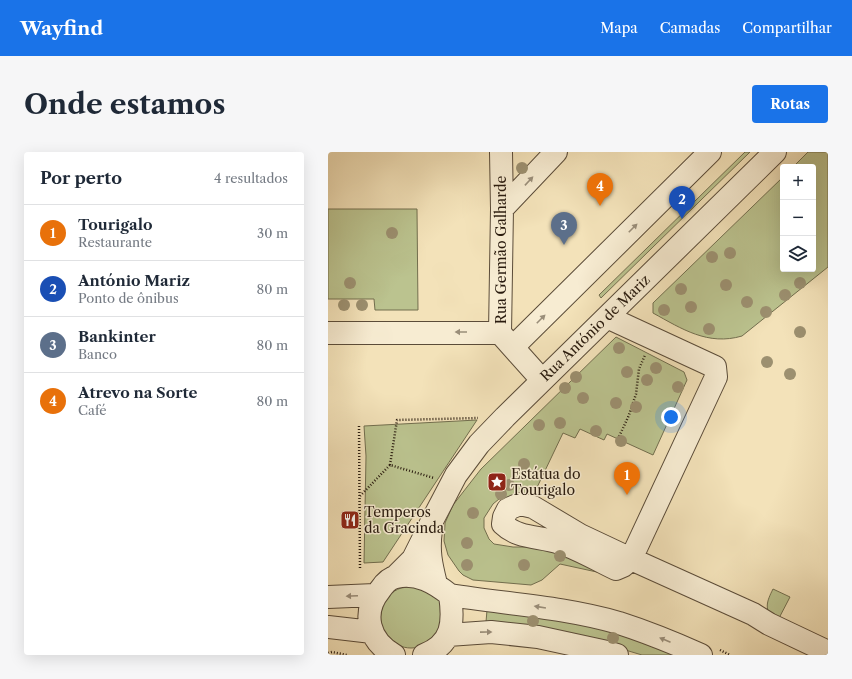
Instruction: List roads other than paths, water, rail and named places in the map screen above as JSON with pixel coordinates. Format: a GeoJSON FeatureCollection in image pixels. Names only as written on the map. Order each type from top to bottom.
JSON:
{"type":"FeatureCollection","features":[{"type":"Feature","properties":{"kind":"street","name":"Rua Germão Galharde"},"geometry":{"type":"LineString","coordinates":[[501,152],[506,340]]}},
{"type":"Feature","properties":{"kind":"street"},"geometry":{"type":"LineString","coordinates":[[502,209],[556,152]]}},
{"type":"Feature","properties":{"kind":"street"},"geometry":{"type":"LineString","coordinates":[[328,333],[506,340],[710,152]]}},
{"type":"Feature","properties":{"kind":"street","name":"Rua António de Mariz"},"geometry":{"type":"LineString","coordinates":[[375,595],[384,583],[395,577],[413,559],[432,519],[456,475],[479,444],[542,380],[775,152]]}},
{"type":"Feature","properties":{"kind":"street"},"geometry":{"type":"LineString","coordinates":[[607,317],[715,367],[716,377],[631,559],[624,566],[616,569],[569,546],[558,542],[518,534],[509,530],[503,524],[504,517],[508,509],[520,504],[533,507],[580,534],[631,559],[753,614],[769,624],[828,652]]}},
{"type":"Feature","properties":{"kind":"street"},"geometry":{"type":"LineString","coordinates":[[506,340],[542,380]]}},
{"type":"Feature","properties":{"kind":"street"},"geometry":{"type":"LineString","coordinates":[[425,655],[442,643],[448,635],[452,625],[452,611],[430,561],[429,543],[432,519]]}},
{"type":"Feature","properties":{"kind":"street"},"geometry":{"type":"LineString","coordinates":[[395,577],[410,576],[423,578],[443,590],[557,610],[618,623],[657,636],[701,655]]}},
{"type":"Feature","properties":{"kind":"street"},"geometry":{"type":"LineString","coordinates":[[328,597],[375,595],[370,607],[369,619],[372,632],[378,641],[391,654]]}},
{"type":"Feature","properties":{"kind":"street"},"geometry":{"type":"LineString","coordinates":[[328,627],[372,632]]}},
{"type":"Feature","properties":{"kind":"street"},"geometry":{"type":"LineString","coordinates":[[448,635],[491,632],[538,637],[618,655]]}},
{"type":"Feature","properties":{"kind":"place","name":"Atrevo na Sorte"},"geometry":{"type":"Point","coordinates":[600,206]}},
{"type":"Feature","properties":{"kind":"place","name":"António Mariz"},"geometry":{"type":"Point","coordinates":[682,219]}},
{"type":"Feature","properties":{"kind":"place","name":"Bankinter"},"geometry":{"type":"Point","coordinates":[564,245]}},
{"type":"Feature","properties":{"kind":"place","name":"Estátua do Tourigalo"},"geometry":{"type":"Point","coordinates":[497,482]}},
{"type":"Feature","properties":{"kind":"place","name":"Tourigalo"},"geometry":{"type":"Point","coordinates":[627,495]}},
{"type":"Feature","properties":{"kind":"place","name":"Temperos da Gracinda"},"geometry":{"type":"Point","coordinates":[350,520]}}]}
